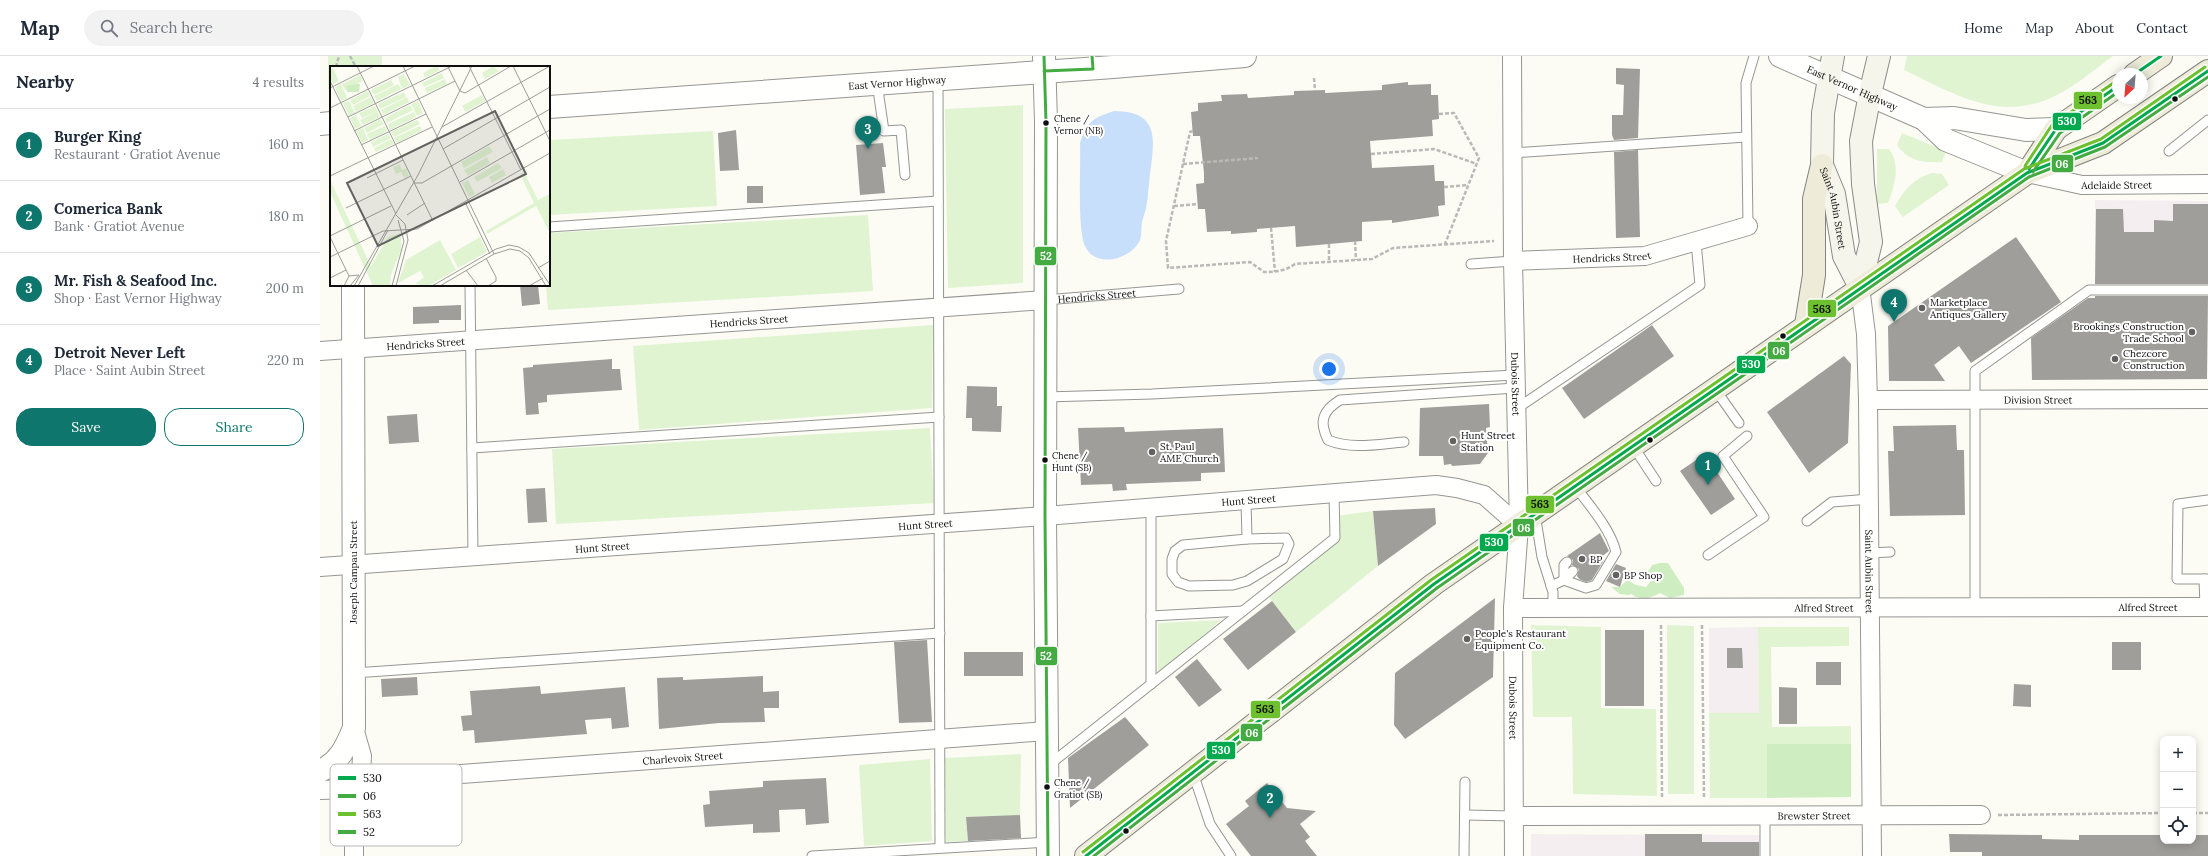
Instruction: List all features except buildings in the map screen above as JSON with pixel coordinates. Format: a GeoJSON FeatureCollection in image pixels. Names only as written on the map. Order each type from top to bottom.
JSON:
{"type":"FeatureCollection","features":[{"type":"Feature","properties":{"kind":"main road","name":"Saint Aubin Street"},"geometry":{"type":"LineString","coordinates":[[1833,56],[1828,77],[1823,113],[1822,165],[1834,194],[1844,256],[1860,287]]}},
{"type":"Feature","properties":{"kind":"main road","name":"Saint Aubin Street"},"geometry":{"type":"LineString","coordinates":[[1860,287],[1871,242],[1863,190],[1861,154],[1862,130],[1880,56]]}},
{"type":"Feature","properties":{"kind":"main road"},"geometry":{"type":"LineString","coordinates":[[2144,68],[2161,56]]}},
{"type":"Feature","properties":{"kind":"main road"},"geometry":{"type":"LineString","coordinates":[[1087,856],[1409,603],[1575,486],[1860,287],[2027,173],[2103,144],[2208,71]]}},
{"type":"Feature","properties":{"kind":"main road"},"geometry":{"type":"LineString","coordinates":[[2027,173],[2056,129],[2112,90]]}},
{"type":"Feature","properties":{"kind":"main road"},"geometry":{"type":"LineString","coordinates":[[1806,326],[1814,275],[1814,199],[1822,165]]}},
{"type":"Feature","properties":{"kind":"street","name":"East Vernor Highway"},"geometry":{"type":"LineString","coordinates":[[550,107],[938,79],[1044,64],[1245,56]]}},
{"type":"Feature","properties":{"kind":"street","name":"Dubois Street"},"geometry":{"type":"LineString","coordinates":[[1512,56],[1515,381],[1516,410],[1527,520],[1513,608],[1514,856]]}},
{"type":"Feature","properties":{"kind":"street","name":"East Vernor Highway"},"geometry":{"type":"LineString","coordinates":[[1780,56],[1870,94],[1924,119],[1946,140],[2027,173]]}},
{"type":"Feature","properties":{"kind":"street"},"geometry":{"type":"LineString","coordinates":[[1044,64],[1046,122],[1045,516],[1048,849]]}},
{"type":"Feature","properties":{"kind":"street","name":"East Vernor Highway"},"geometry":{"type":"LineString","coordinates":[[1924,119],[1954,118],[2026,130],[2056,129]]}},
{"type":"Feature","properties":{"kind":"street"},"geometry":{"type":"LineString","coordinates":[[320,124],[330,123]]}},
{"type":"Feature","properties":{"kind":"street","name":"Adelaide Street"},"geometry":{"type":"LineString","coordinates":[[2027,173],[2082,184],[2208,184]]}},
{"type":"Feature","properties":{"kind":"street","name":"Hendricks Street"},"geometry":{"type":"LineString","coordinates":[[1513,261],[1645,256],[1748,226]]}},
{"type":"Feature","properties":{"kind":"street","name":"Joseph Campau Street"},"geometry":{"type":"LineString","coordinates":[[353,286],[354,728],[362,756],[362,764]]}},
{"type":"Feature","properties":{"kind":"street","name":"Saint Aubin Street"},"geometry":{"type":"LineString","coordinates":[[1860,287],[1866,334],[1868,400],[1872,856]]}},
{"type":"Feature","properties":{"kind":"street","name":"Hendricks Street"},"geometry":{"type":"LineString","coordinates":[[320,350],[938,306],[1045,300]]}},
{"type":"Feature","properties":{"kind":"street","name":"Division Street"},"geometry":{"type":"LineString","coordinates":[[1868,400],[2208,399]]}},
{"type":"Feature","properties":{"kind":"street","name":"Hunt Street"},"geometry":{"type":"LineString","coordinates":[[320,567],[939,524],[1436,485],[1457,488],[1484,495],[1527,520]]}},
{"type":"Feature","properties":{"kind":"street","name":"Alfred Street"},"geometry":{"type":"LineString","coordinates":[[1513,608],[2206,607]]}},
{"type":"Feature","properties":{"kind":"street"},"geometry":{"type":"LineString","coordinates":[[332,764],[344,751],[354,728]]}},
{"type":"Feature","properties":{"kind":"street","name":"Charlevoix Street"},"geometry":{"type":"LineString","coordinates":[[462,774],[1047,731]]}},
{"type":"Feature","properties":{"kind":"street"},"geometry":{"type":"LineString","coordinates":[[320,771],[330,766]]}},
{"type":"Feature","properties":{"kind":"street","name":"Charlevoix Street"},"geometry":{"type":"LineString","coordinates":[[320,790],[330,790]]}},
{"type":"Feature","properties":{"kind":"street","name":"Brewster Street"},"geometry":{"type":"LineString","coordinates":[[1514,816],[1981,815]]}},
{"type":"Feature","properties":{"kind":"lane"},"geometry":{"type":"LineString","coordinates":[[1748,226],[1746,83],[1754,56]]}},
{"type":"Feature","properties":{"kind":"lane"},"geometry":{"type":"LineString","coordinates":[[938,79],[940,847]]}},
{"type":"Feature","properties":{"kind":"lane"},"geometry":{"type":"LineString","coordinates":[[877,83],[884,131],[901,130],[905,175]]}},
{"type":"Feature","properties":{"kind":"lane"},"geometry":{"type":"LineString","coordinates":[[2169,151],[2208,120]]}},
{"type":"Feature","properties":{"kind":"lane"},"geometry":{"type":"LineString","coordinates":[[1512,153],[1746,137]]}},
{"type":"Feature","properties":{"kind":"lane"},"geometry":{"type":"LineString","coordinates":[[550,227],[938,201]]}},
{"type":"Feature","properties":{"kind":"lane"},"geometry":{"type":"LineString","coordinates":[[1516,410],[1700,285],[1696,242]]}},
{"type":"Feature","properties":{"kind":"lane","name":"Hendricks Street"},"geometry":{"type":"LineString","coordinates":[[1471,264],[1513,261]]}},
{"type":"Feature","properties":{"kind":"lane"},"geometry":{"type":"LineString","coordinates":[[470,286],[474,556]]}},
{"type":"Feature","properties":{"kind":"lane","name":"Hendricks Street"},"geometry":{"type":"LineString","coordinates":[[1045,300],[1178,289]]}},
{"type":"Feature","properties":{"kind":"lane"},"geometry":{"type":"LineString","coordinates":[[1975,608],[1970,553],[1975,371],[2089,290],[2208,290]]}},
{"type":"Feature","properties":{"kind":"lane"},"geometry":{"type":"LineString","coordinates":[[1045,397],[1515,381]]}},
{"type":"Feature","properties":{"kind":"lane"},"geometry":{"type":"LineString","coordinates":[[1404,442],[1351,446],[1338,444],[1328,440],[1323,429],[1324,417],[1329,407],[1340,400],[1515,381]]}},
{"type":"Feature","properties":{"kind":"lane"},"geometry":{"type":"LineString","coordinates":[[1715,389],[1739,423]]}},
{"type":"Feature","properties":{"kind":"lane"},"geometry":{"type":"LineString","coordinates":[[2208,399],[2208,407]]}},
{"type":"Feature","properties":{"kind":"lane"},"geometry":{"type":"LineString","coordinates":[[472,448],[939,417]]}},
{"type":"Feature","properties":{"kind":"lane"},"geometry":{"type":"LineString","coordinates":[[1708,555],[1764,517],[1723,456],[1747,436]]}},
{"type":"Feature","properties":{"kind":"lane"},"geometry":{"type":"LineString","coordinates":[[1633,446],[1656,481]]}},
{"type":"Feature","properties":{"kind":"lane"},"geometry":{"type":"LineString","coordinates":[[1564,580],[1586,588],[1596,585],[1616,552],[1575,486]]}},
{"type":"Feature","properties":{"kind":"lane"},"geometry":{"type":"LineString","coordinates":[[1047,766],[1335,538],[1334,493]]}},
{"type":"Feature","properties":{"kind":"lane"},"geometry":{"type":"LineString","coordinates":[[1807,521],[1832,502],[1870,499]]}},
{"type":"Feature","properties":{"kind":"lane"},"geometry":{"type":"LineString","coordinates":[[1246,500],[1247,538]]}},
{"type":"Feature","properties":{"kind":"lane"},"geometry":{"type":"LineString","coordinates":[[2206,607],[2206,579],[2177,579],[2178,504],[2208,500]]}},
{"type":"Feature","properties":{"kind":"lane"},"geometry":{"type":"LineString","coordinates":[[1151,508],[1151,684]]}},
{"type":"Feature","properties":{"kind":"lane"},"geometry":{"type":"LineString","coordinates":[[1527,520],[1542,557],[1551,586],[1553,608]]}},
{"type":"Feature","properties":{"kind":"lane"},"geometry":{"type":"LineString","coordinates":[[1247,538],[1286,538],[1289,544],[1288,550],[1283,559],[1247,581],[1233,585],[1189,586],[1178,582],[1172,574],[1174,555],[1183,545],[1247,538]]}},
{"type":"Feature","properties":{"kind":"lane"},"geometry":{"type":"LineString","coordinates":[[1870,553],[1890,552]]}},
{"type":"Feature","properties":{"kind":"lane"},"geometry":{"type":"LineString","coordinates":[[1564,580],[1564,565],[1567,562]]}},
{"type":"Feature","properties":{"kind":"lane"},"geometry":{"type":"LineString","coordinates":[[1551,586],[1564,580],[1573,571]]}},
{"type":"Feature","properties":{"kind":"lane"},"geometry":{"type":"LineString","coordinates":[[1151,616],[1243,611]]}},
{"type":"Feature","properties":{"kind":"lane"},"geometry":{"type":"LineString","coordinates":[[354,673],[940,633]]}},
{"type":"Feature","properties":{"kind":"lane"},"geometry":{"type":"LineString","coordinates":[[1193,772],[1210,824],[1231,856]]}},
{"type":"Feature","properties":{"kind":"lane"},"geometry":{"type":"LineString","coordinates":[[1464,856],[1466,815],[1465,782]]}},
{"type":"Feature","properties":{"kind":"lane","name":"Brewster Street"},"geometry":{"type":"LineString","coordinates":[[1466,815],[1514,816]]}},
{"type":"Feature","properties":{"kind":"lane"},"geometry":{"type":"LineString","coordinates":[[1765,816],[1765,856]]}},
{"type":"Feature","properties":{"kind":"lane"},"geometry":{"type":"LineString","coordinates":[[812,856],[940,847],[1048,849]]}},
{"type":"Feature","properties":{"kind":"path"},"geometry":{"type":"LineString","coordinates":[[336,66],[339,56]]}},
{"type":"Feature","properties":{"kind":"path"},"geometry":{"type":"LineString","coordinates":[[350,56],[355,66]]}},
{"type":"Feature","properties":{"kind":"path"},"geometry":{"type":"LineString","coordinates":[[1314,78],[1315,90]]}},
{"type":"Feature","properties":{"kind":"path"},"geometry":{"type":"LineString","coordinates":[[1439,114],[1454,113],[1479,158],[1445,244]]}},
{"type":"Feature","properties":{"kind":"path"},"geometry":{"type":"LineString","coordinates":[[1193,131],[1190,132],[1166,241],[1168,268],[1250,262],[1264,272],[1275,272],[1286,271],[1295,264],[1372,259],[1393,248],[1494,241]]}},
{"type":"Feature","properties":{"kind":"path"},"geometry":{"type":"LineString","coordinates":[[1371,154],[1434,149],[1477,164]]}},
{"type":"Feature","properties":{"kind":"path"},"geometry":{"type":"LineString","coordinates":[[1183,164],[1258,158]]}},
{"type":"Feature","properties":{"kind":"path"},"geometry":{"type":"LineString","coordinates":[[1444,187],[1468,185]]}},
{"type":"Feature","properties":{"kind":"path"},"geometry":{"type":"LineString","coordinates":[[1174,206],[1198,204]]}},
{"type":"Feature","properties":{"kind":"path"},"geometry":{"type":"LineString","coordinates":[[1271,228],[1275,272]]}},
{"type":"Feature","properties":{"kind":"path"},"geometry":{"type":"LineString","coordinates":[[1355,241],[1356,260]]}},
{"type":"Feature","properties":{"kind":"path"},"geometry":{"type":"LineString","coordinates":[[1329,244],[1330,262]]}},
{"type":"Feature","properties":{"kind":"path"},"geometry":{"type":"LineString","coordinates":[[1661,622],[1662,801]]}},
{"type":"Feature","properties":{"kind":"path"},"geometry":{"type":"LineString","coordinates":[[1702,622],[1704,801]]}},
{"type":"Feature","properties":{"kind":"path"},"geometry":{"type":"LineString","coordinates":[[1981,815],[2160,813]]}},
{"type":"Feature","properties":{"kind":"path"},"geometry":{"type":"LineString","coordinates":[[2196,813],[2208,813]]}},
{"type":"Feature","properties":{"kind":"shaded area"},"geometry":{"type":"Polygon","coordinates":[[[2095,200],[2208,201],[2208,282],[2095,281],[2095,200]]]}},
{"type":"Feature","properties":{"kind":"shaded area"},"geometry":{"type":"Polygon","coordinates":[[[1758,627],[1759,713],[1709,713],[1709,628],[1758,627]]]}},
{"type":"Feature","properties":{"kind":"shaded area"},"geometry":{"type":"Polygon","coordinates":[[[1531,834],[1760,835],[1760,856],[1531,856],[1531,834]]]}},
{"type":"Feature","properties":{"kind":"green space"},"geometry":{"type":"Polygon","coordinates":[[[328,56],[382,56],[382,66],[330,66],[330,89],[328,89],[328,56]]]}},
{"type":"Feature","properties":{"kind":"green space"},"geometry":{"type":"Polygon","coordinates":[[[1907,56],[2113,56],[2079,82],[2057,95],[2036,103],[2016,107],[1997,106],[1978,102],[1941,88],[1904,70],[1907,56]]]}},
{"type":"Feature","properties":{"kind":"green space"},"geometry":{"type":"Polygon","coordinates":[[[1023,105],[1023,283],[948,288],[945,109],[1023,105]]]}},
{"type":"Feature","properties":{"kind":"green space"},"geometry":{"type":"Polygon","coordinates":[[[713,131],[717,206],[550,215],[550,140],[713,131]]]}},
{"type":"Feature","properties":{"kind":"green space"},"geometry":{"type":"Polygon","coordinates":[[[1902,133],[1946,151],[1942,162],[1916,160],[1906,155],[1897,145],[1902,133]]]}},
{"type":"Feature","properties":{"kind":"green space"},"geometry":{"type":"Polygon","coordinates":[[[1877,149],[1889,149],[1895,162],[1895,182],[1888,203],[1877,204],[1877,149]]]}},
{"type":"Feature","properties":{"kind":"green space"},"geometry":{"type":"Polygon","coordinates":[[[1932,173],[1942,174],[1949,185],[1903,217],[1895,206],[1910,185],[1925,175],[1932,173]]]}},
{"type":"Feature","properties":{"kind":"green space"},"geometry":{"type":"Polygon","coordinates":[[[868,215],[873,291],[548,310],[546,286],[550,286],[550,233],[868,215]]]}},
{"type":"Feature","properties":{"kind":"green space"},"geometry":{"type":"Polygon","coordinates":[[[933,325],[932,408],[639,430],[633,346],[933,325]]]}},
{"type":"Feature","properties":{"kind":"green space"},"geometry":{"type":"Polygon","coordinates":[[[930,428],[934,503],[556,524],[552,449],[930,428]]]}},
{"type":"Feature","properties":{"kind":"green space"},"geometry":{"type":"Polygon","coordinates":[[[1373,511],[1378,566],[1296,632],[1266,593],[1335,538],[1335,516],[1373,511]]]}},
{"type":"Feature","properties":{"kind":"green space"},"geometry":{"type":"Polygon","coordinates":[[[1668,563],[1684,588],[1684,595],[1670,598],[1660,593],[1649,597],[1638,598],[1631,594],[1620,594],[1611,587],[1620,587],[1627,580],[1636,585],[1646,587],[1652,580],[1646,575],[1652,565],[1668,563]]]}},
{"type":"Feature","properties":{"kind":"green space"},"geometry":{"type":"Polygon","coordinates":[[[1221,620],[1158,674],[1158,623],[1221,620]]]}},
{"type":"Feature","properties":{"kind":"green space"},"geometry":{"type":"Polygon","coordinates":[[[1531,625],[1601,627],[1601,708],[1656,709],[1657,796],[1573,794],[1572,717],[1533,717],[1531,625]]]}},
{"type":"Feature","properties":{"kind":"green space"},"geometry":{"type":"Polygon","coordinates":[[[1667,625],[1694,626],[1694,794],[1668,794],[1667,625]]]}},
{"type":"Feature","properties":{"kind":"green space"},"geometry":{"type":"Polygon","coordinates":[[[1758,627],[1849,627],[1849,646],[1771,647],[1772,727],[1851,726],[1851,744],[1767,744],[1767,798],[1710,798],[1709,713],[1759,713],[1758,627]]]}},
{"type":"Feature","properties":{"kind":"green space"},"geometry":{"type":"Polygon","coordinates":[[[1767,744],[1851,744],[1851,797],[1767,798],[1767,744]]]}},
{"type":"Feature","properties":{"kind":"green space"},"geometry":{"type":"Polygon","coordinates":[[[1021,754],[1020,815],[966,817],[968,841],[946,842],[945,758],[1021,754]]]}},
{"type":"Feature","properties":{"kind":"green space"},"geometry":{"type":"Polygon","coordinates":[[[930,759],[932,841],[864,846],[859,765],[930,759]]]}},
{"type":"Feature","properties":{"kind":"water"},"geometry":{"type":"Polygon","coordinates":[[[1114,111],[1131,113],[1142,117],[1149,125],[1153,145],[1146,210],[1142,222],[1140,240],[1129,253],[1113,259],[1104,259],[1097,258],[1090,253],[1085,246],[1083,237],[1080,212],[1080,143],[1085,130],[1092,121],[1114,111]]]}},
{"type":"Feature","properties":{"kind":"transit line","name":"52"},"geometry":{"type":"LineString","coordinates":[[1044,56],[1046,122],[1045,516],[1048,856]]}},
{"type":"Feature","properties":{"kind":"transit line","name":"52"},"geometry":{"type":"LineString","coordinates":[[1044,71],[1093,69],[1092,56]]}},
{"type":"Feature","properties":{"kind":"transit line","name":"530"},"geometry":{"type":"LineString","coordinates":[[2144,68],[2161,56]]}},
{"type":"Feature","properties":{"kind":"transit line","name":"563"},"geometry":{"type":"LineString","coordinates":[[1083,852],[1431,580],[2024,169],[2101,139],[2205,67]]}},
{"type":"Feature","properties":{"kind":"transit line","name":"530"},"geometry":{"type":"LineString","coordinates":[[1086,856],[1434,584],[2027,173],[2103,143],[2208,71]]}},
{"type":"Feature","properties":{"kind":"transit line","name":"06"},"geometry":{"type":"LineString","coordinates":[[1094,856],[1437,588],[2029,177],[2105,147],[2208,77]]}},
{"type":"Feature","properties":{"kind":"transit line","name":"563"},"geometry":{"type":"LineString","coordinates":[[2025,166],[2052,125],[2112,84]]}},
{"type":"Feature","properties":{"kind":"transit line","name":"530"},"geometry":{"type":"LineString","coordinates":[[2029,169],[2056,129],[2112,90]]}},
{"type":"Feature","properties":{"kind":"transit line","name":"06"},"geometry":{"type":"LineString","coordinates":[[2033,172],[2060,133],[2112,96]]}},
{"type":"Feature","properties":{"kind":"place","name":"Chene / Vernor (NB)"},"geometry":{"type":"Point","coordinates":[1046,123]}},
{"type":"Feature","properties":{"kind":"place","name":"Mr. Fish & Seafood Inc."},"geometry":{"type":"Point","coordinates":[868,149]}},
{"type":"Feature","properties":{"kind":"place","name":"Marketplace Antiques Gallery"},"geometry":{"type":"Point","coordinates":[1922,308]}},
{"type":"Feature","properties":{"kind":"place","name":"Detroit Never Left"},"geometry":{"type":"Point","coordinates":[1894,322]}},
{"type":"Feature","properties":{"kind":"place","name":"Brookings Construction Trade School"},"geometry":{"type":"Point","coordinates":[2192,332]}},
{"type":"Feature","properties":{"kind":"place","name":"Chezcore Construction"},"geometry":{"type":"Point","coordinates":[2115,359]}},
{"type":"Feature","properties":{"kind":"place","name":"Hunt Street Station"},"geometry":{"type":"Point","coordinates":[1453,441]}},
{"type":"Feature","properties":{"kind":"place","name":"St. Paul AME Church"},"geometry":{"type":"Point","coordinates":[1152,452]}},
{"type":"Feature","properties":{"kind":"place","name":"Chene / Hunt (SB)"},"geometry":{"type":"Point","coordinates":[1045,460]}},
{"type":"Feature","properties":{"kind":"place","name":"Burger King"},"geometry":{"type":"Point","coordinates":[1708,485]}},
{"type":"Feature","properties":{"kind":"place","name":"BP"},"geometry":{"type":"Point","coordinates":[1582,559]}},
{"type":"Feature","properties":{"kind":"place","name":"BP Shop"},"geometry":{"type":"Point","coordinates":[1616,575]}},
{"type":"Feature","properties":{"kind":"place","name":"People's Restaurant Equipment Co."},"geometry":{"type":"Point","coordinates":[1467,639]}},
{"type":"Feature","properties":{"kind":"place","name":"Chene / Gratiot (SB)"},"geometry":{"type":"Point","coordinates":[1047,787]}},
{"type":"Feature","properties":{"kind":"place","name":"Comerica Bank"},"geometry":{"type":"Point","coordinates":[1270,818]}}]}
